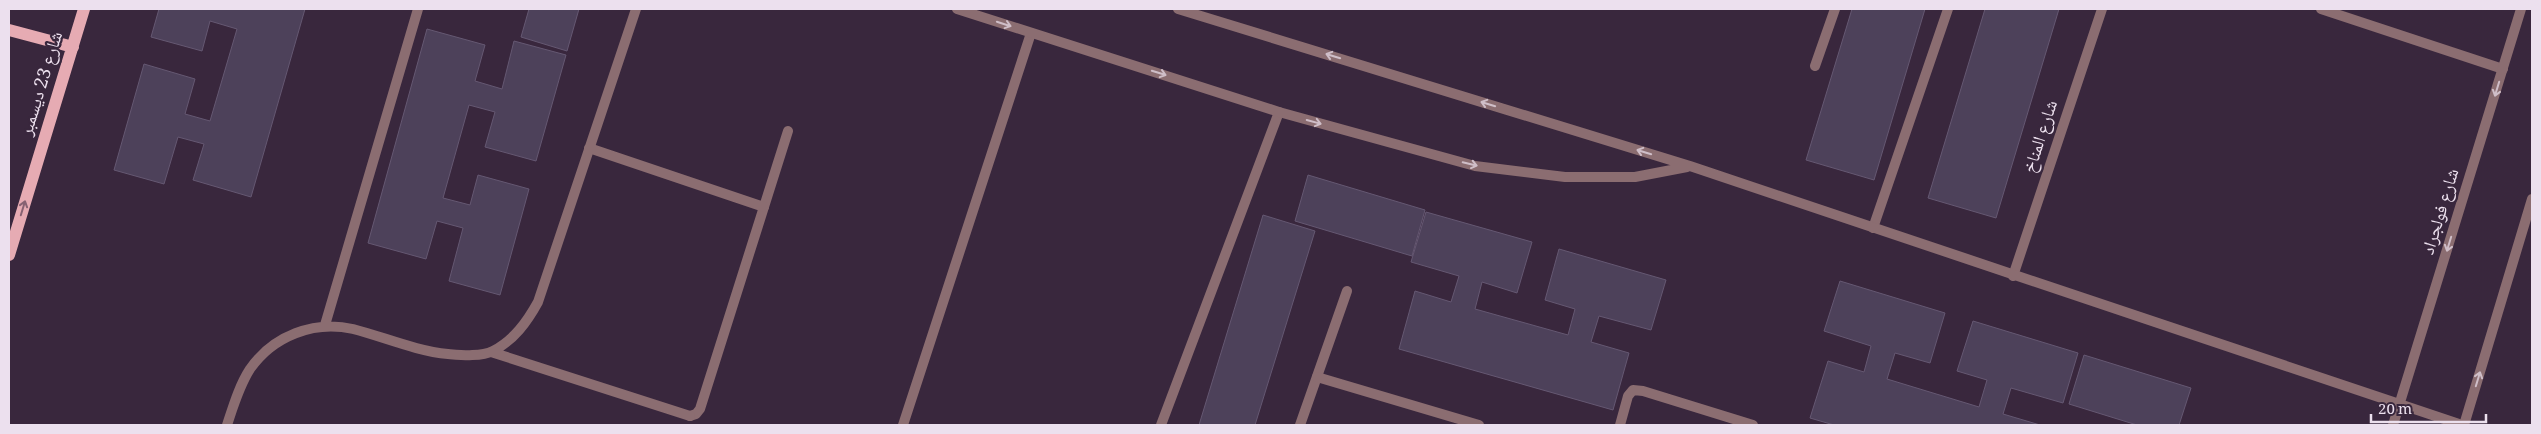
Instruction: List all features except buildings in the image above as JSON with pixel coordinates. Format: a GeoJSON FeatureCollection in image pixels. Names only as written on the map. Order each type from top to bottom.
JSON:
{"type":"FeatureCollection","features":[{"type":"Feature","properties":{"kind":"main road","name":"شارع 23 ديسمبر"},"geometry":{"type":"LineString","coordinates":[[9,254],[84,9]]}},
{"type":"Feature","properties":{"kind":"main road"},"geometry":{"type":"LineString","coordinates":[[9,30],[72,47]]}},
{"type":"Feature","properties":{"kind":"street"},"geometry":{"type":"LineString","coordinates":[[325,325],[418,9]]}},
{"type":"Feature","properties":{"kind":"street"},"geometry":{"type":"LineString","coordinates":[[227,425],[237,396],[250,369],[270,347],[296,332],[325,325],[351,329],[437,353],[464,356],[491,352],[514,337],[529,319],[538,302],[636,9]]}},
{"type":"Feature","properties":{"kind":"street"},"geometry":{"type":"LineString","coordinates":[[958,9],[1279,112],[1475,166],[1565,177],[1635,177],[1690,166]]}},
{"type":"Feature","properties":{"kind":"street"},"geometry":{"type":"LineString","coordinates":[[1178,9],[1690,166],[2013,276],[2463,425],[2532,199]]}},
{"type":"Feature","properties":{"kind":"street"},"geometry":{"type":"LineString","coordinates":[[1815,66],[1835,9]]}},
{"type":"Feature","properties":{"kind":"street"},"geometry":{"type":"LineString","coordinates":[[1873,228],[1948,9]]}},
{"type":"Feature","properties":{"kind":"street","name":"شارع المناخ"},"geometry":{"type":"LineString","coordinates":[[2013,276],[2102,9]]}},
{"type":"Feature","properties":{"kind":"street"},"geometry":{"type":"LineString","coordinates":[[2320,9],[2503,69]]}},
{"type":"Feature","properties":{"kind":"street","name":"شارع فولجراد"},"geometry":{"type":"LineString","coordinates":[[2393,425],[2521,9]]}},
{"type":"Feature","properties":{"kind":"street"},"geometry":{"type":"LineString","coordinates":[[903,425],[1031,33]]}},
{"type":"Feature","properties":{"kind":"street"},"geometry":{"type":"LineString","coordinates":[[1161,425],[1279,112]]}},
{"type":"Feature","properties":{"kind":"street"},"geometry":{"type":"LineString","coordinates":[[491,352],[690,416],[700,409],[788,131]]}},
{"type":"Feature","properties":{"kind":"street"},"geometry":{"type":"LineString","coordinates":[[589,148],[764,207]]}},
{"type":"Feature","properties":{"kind":"street"},"geometry":{"type":"LineString","coordinates":[[1300,425],[1347,291]]}},
{"type":"Feature","properties":{"kind":"street"},"geometry":{"type":"LineString","coordinates":[[1317,377],[1479,425]]}},
{"type":"Feature","properties":{"kind":"street"},"geometry":{"type":"LineString","coordinates":[[1620,425],[1628,396],[1633,390],[1643,391],[1753,425]]}}]}
